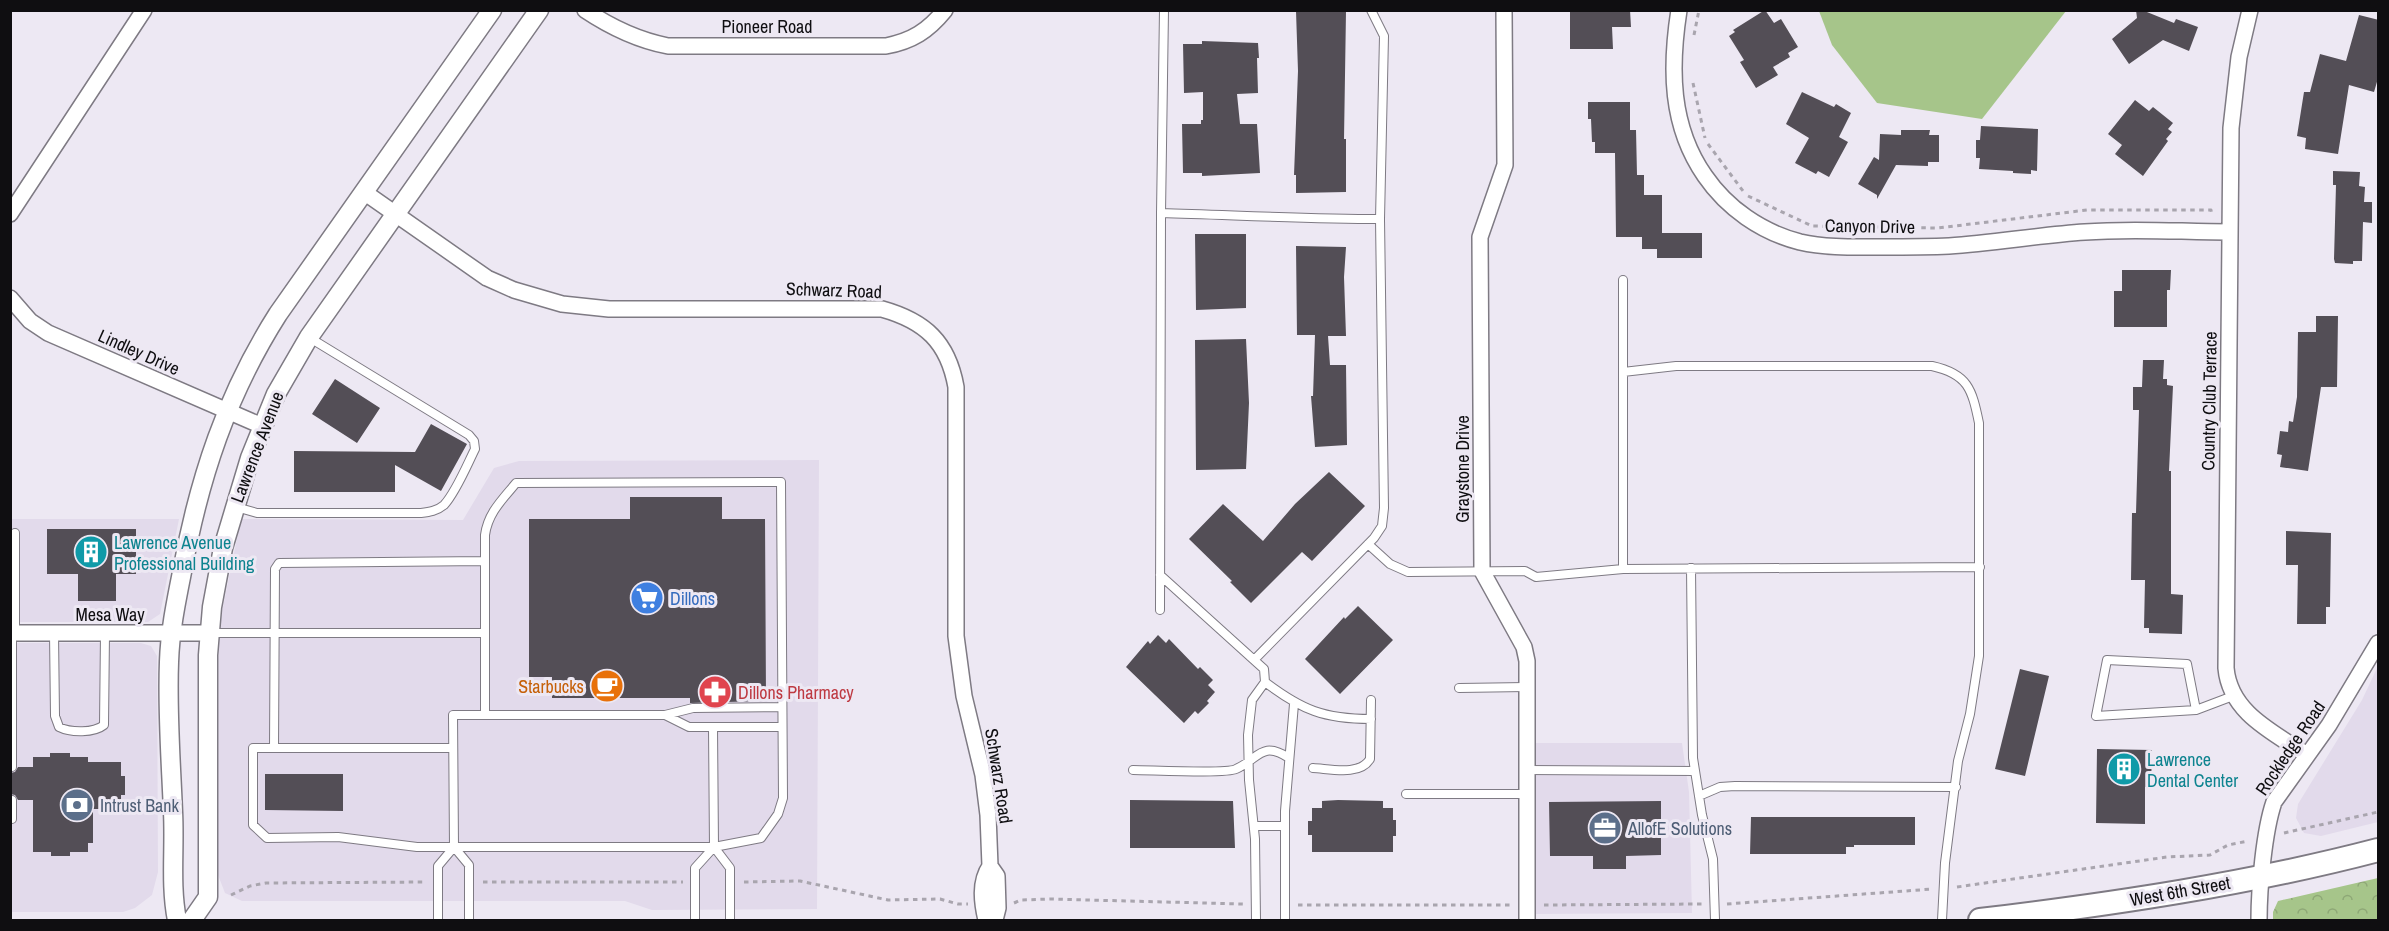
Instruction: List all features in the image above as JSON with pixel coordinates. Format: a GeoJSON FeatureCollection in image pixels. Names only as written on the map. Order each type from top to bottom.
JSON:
{"type":"FeatureCollection","features":[{"type":"Feature","properties":{"kind":"main road","name":"West 6th Street"},"geometry":{"type":"LineString","coordinates":[[1980,921],[2094,906],[2263,876],[2379,850]]}},
{"type":"Feature","properties":{"kind":"street"},"geometry":{"type":"LineString","coordinates":[[10,214],[144,10]]}},
{"type":"Feature","properties":{"kind":"street"},"geometry":{"type":"LineString","coordinates":[[177,921],[173,901],[174,815],[169,662],[171,633],[199,489],[227,411],[259,343],[305,272],[492,10]]}},
{"type":"Feature","properties":{"kind":"street","name":"Lawrence Avenue"},"geometry":{"type":"LineString","coordinates":[[192,921],[208,897],[212,607],[233,507],[262,426],[276,394],[309,337],[539,10]]}},
{"type":"Feature","properties":{"kind":"street","name":"Pioneer Road"},"geometry":{"type":"LineString","coordinates":[[585,10],[642,41],[668,46],[886,46],[904,42],[923,33],[945,10]]}},
{"type":"Feature","properties":{"kind":"street","name":"Graystone Drive"},"geometry":{"type":"LineString","coordinates":[[1504,10],[1504,165],[1480,237],[1482,571],[1524,647],[1527,662],[1527,913]]}},
{"type":"Feature","properties":{"kind":"street","name":"Canyon Drive"},"geometry":{"type":"LineString","coordinates":[[1679,10],[1675,38],[1673,89],[1678,118],[1696,164],[1713,188],[1732,207],[1755,224],[1781,236],[1819,245],[1891,247],[1948,246],[2087,231],[2230,232]]}},
{"type":"Feature","properties":{"kind":"street","name":"Country Club Terrace"},"geometry":{"type":"LineString","coordinates":[[2233,696],[2226,668],[2233,107],[2239,57],[2250,10]]}},
{"type":"Feature","properties":{"kind":"street","name":"Schwarz Road"},"geometry":{"type":"LineString","coordinates":[[364,192],[487,278],[514,290],[562,304],[609,309],[882,309],[921,325],[934,336],[952,367],[956,387],[956,636],[964,696],[983,775],[988,815],[990,866],[998,876],[998,908],[995,921]]}},
{"type":"Feature","properties":{"kind":"street","name":"Lindley Drive"},"geometry":{"type":"LineString","coordinates":[[10,298],[30,321],[48,333],[262,426]]}},
{"type":"Feature","properties":{"kind":"street","name":"Mesa Way"},"geometry":{"type":"LineString","coordinates":[[13,633],[210,633]]}},
{"type":"Feature","properties":{"kind":"street","name":"Rockledge Road"},"geometry":{"type":"LineString","coordinates":[[2259,921],[2270,815],[2274,802],[2329,725],[2379,643]]}},
{"type":"Feature","properties":{"kind":"street"},"geometry":{"type":"LineString","coordinates":[[2233,696],[2245,711],[2307,755]]}},
{"type":"Feature","properties":{"kind":"street","name":"Schwarz Road"},"geometry":{"type":"LineString","coordinates":[[986,921],[983,908],[983,876],[990,866]]}},
{"type":"Feature","properties":{"kind":"lane"},"geometry":{"type":"LineString","coordinates":[[1160,610],[1164,10]]}},
{"type":"Feature","properties":{"kind":"lane"},"geometry":{"type":"LineString","coordinates":[[1254,660],[1368,544],[1382,526],[1384,508],[1380,219],[1383,36],[1371,10]]}},
{"type":"Feature","properties":{"kind":"lane"},"geometry":{"type":"LineString","coordinates":[[1161,213],[1380,219]]}},
{"type":"Feature","properties":{"kind":"lane"},"geometry":{"type":"LineString","coordinates":[[1623,280],[1623,569]]}},
{"type":"Feature","properties":{"kind":"lane"},"geometry":{"type":"LineString","coordinates":[[233,507],[257,513],[421,513],[434,511],[443,506],[476,449],[469,435],[309,337]]}},
{"type":"Feature","properties":{"kind":"lane"},"geometry":{"type":"LineString","coordinates":[[1623,372],[1676,366],[1932,366],[1949,370],[1961,377],[1969,387],[1979,423],[1979,656],[1970,714],[1958,761],[1945,863],[1942,921]]}},
{"type":"Feature","properties":{"kind":"lane"},"geometry":{"type":"LineString","coordinates":[[453,748],[252,748],[253,825],[267,838],[338,837],[417,847],[714,847],[761,838],[774,821],[783,798],[781,482],[516,483],[493,509],[487,521],[485,714]]}},
{"type":"Feature","properties":{"kind":"lane"},"geometry":{"type":"LineString","coordinates":[[12,767],[15,533]]}},
{"type":"Feature","properties":{"kind":"lane"},"geometry":{"type":"LineString","coordinates":[[1368,544],[1390,564],[1408,572],[1525,571],[1536,577],[1623,569],[1980,567]]}},
{"type":"Feature","properties":{"kind":"lane"},"geometry":{"type":"LineString","coordinates":[[274,748],[273,633],[275,569],[279,563],[485,561]]}},
{"type":"Feature","properties":{"kind":"lane"},"geometry":{"type":"LineString","coordinates":[[1691,568],[1693,758],[1707,839],[1713,859],[1715,921]]}},
{"type":"Feature","properties":{"kind":"lane"},"geometry":{"type":"LineString","coordinates":[[1160,575],[1264,669],[1265,682],[1252,700],[1248,760],[1254,826],[1256,921]]}},
{"type":"Feature","properties":{"kind":"lane"},"geometry":{"type":"LineString","coordinates":[[54,633],[55,716],[59,727],[66,730],[95,730],[104,725],[105,633]]}},
{"type":"Feature","properties":{"kind":"lane"},"geometry":{"type":"LineString","coordinates":[[210,633],[485,633]]}},
{"type":"Feature","properties":{"kind":"lane"},"geometry":{"type":"LineString","coordinates":[[2196,710],[2187,664],[2107,660],[2096,716],[2196,710],[2233,696]]}},
{"type":"Feature","properties":{"kind":"lane"},"geometry":{"type":"LineString","coordinates":[[1265,682],[1294,704],[1338,718],[1371,719]]}},
{"type":"Feature","properties":{"kind":"lane"},"geometry":{"type":"LineString","coordinates":[[1459,688],[1527,687]]}},
{"type":"Feature","properties":{"kind":"lane"},"geometry":{"type":"LineString","coordinates":[[1313,768],[1359,769],[1366,766],[1370,759],[1371,700]]}},
{"type":"Feature","properties":{"kind":"lane"},"geometry":{"type":"LineString","coordinates":[[1285,921],[1284,826],[1294,704]]}},
{"type":"Feature","properties":{"kind":"lane"},"geometry":{"type":"LineString","coordinates":[[469,921],[469,866],[454,847],[453,714],[665,715],[693,708],[782,707]]}},
{"type":"Feature","properties":{"kind":"lane"},"geometry":{"type":"LineString","coordinates":[[665,715],[689,727],[782,727]]}},
{"type":"Feature","properties":{"kind":"lane"},"geometry":{"type":"LineString","coordinates":[[713,727],[714,847],[730,868],[730,921]]}},
{"type":"Feature","properties":{"kind":"lane"},"geometry":{"type":"LineString","coordinates":[[1134,770],[1235,770],[1248,760],[1268,750],[1279,752],[1289,758]]}},
{"type":"Feature","properties":{"kind":"lane"},"geometry":{"type":"LineString","coordinates":[[1527,770],[1695,771]]}},
{"type":"Feature","properties":{"kind":"lane"},"geometry":{"type":"LineString","coordinates":[[1699,796],[1720,787],[1735,786],[1956,787]]}},
{"type":"Feature","properties":{"kind":"lane"},"geometry":{"type":"LineString","coordinates":[[1406,795],[1527,795]]}},
{"type":"Feature","properties":{"kind":"lane"},"geometry":{"type":"LineString","coordinates":[[10,819],[12,819],[12,800]]}},
{"type":"Feature","properties":{"kind":"lane"},"geometry":{"type":"LineString","coordinates":[[1254,826],[1284,826]]}},
{"type":"Feature","properties":{"kind":"lane"},"geometry":{"type":"LineString","coordinates":[[438,921],[438,866],[454,847]]}},
{"type":"Feature","properties":{"kind":"lane"},"geometry":{"type":"LineString","coordinates":[[695,921],[695,868],[714,847]]}},
{"type":"Feature","properties":{"kind":"path"},"geometry":{"type":"LineString","coordinates":[[1693,43],[1699,10]]}},
{"type":"Feature","properties":{"kind":"path"},"geometry":{"type":"LineString","coordinates":[[1691,76],[1706,141],[1746,195],[1812,226],[1938,228],[2087,210],[2211,210],[2212,232]]}},
{"type":"Feature","properties":{"kind":"path"},"geometry":{"type":"LineString","coordinates":[[2304,829],[2379,813]]}},
{"type":"Feature","properties":{"kind":"path"},"geometry":{"type":"LineString","coordinates":[[1284,904],[1527,913],[1859,896],[1944,888],[2167,857],[2210,855],[2228,845],[2238,843]]}},
{"type":"Feature","properties":{"kind":"path"},"geometry":{"type":"LineString","coordinates":[[730,882],[800,881],[826,885],[868,897],[904,901],[940,899],[968,904]]}},
{"type":"Feature","properties":{"kind":"path"},"geometry":{"type":"LineString","coordinates":[[231,895],[250,886],[266,883],[438,882]]}},
{"type":"Feature","properties":{"kind":"path"},"geometry":{"type":"LineString","coordinates":[[469,882],[695,882]]}},
{"type":"Feature","properties":{"kind":"path"},"geometry":{"type":"LineString","coordinates":[[1012,904],[1022,900],[1050,899],[1256,904]]}},
{"type":"Feature","properties":{"kind":"shaded area"},"geometry":{"type":"Polygon","coordinates":[[[819,460],[817,909],[652,910],[625,901],[242,901],[225,893],[218,875],[219,626],[241,519],[463,520],[494,468],[519,461],[819,460]]]}},
{"type":"Feature","properties":{"kind":"shaded area"},"geometry":{"type":"Polygon","coordinates":[[[10,519],[179,519],[160,614],[148,622],[11,622],[10,519]]]}},
{"type":"Feature","properties":{"kind":"shaded area"},"geometry":{"type":"Polygon","coordinates":[[[11,643],[141,643],[151,646],[157,656],[158,872],[152,895],[135,908],[123,912],[11,912],[11,643]]]}},
{"type":"Feature","properties":{"kind":"shaded area"},"geometry":{"type":"Polygon","coordinates":[[[2378,666],[2378,822],[2321,836],[2304,833],[2296,818],[2298,804],[2362,700],[2378,666]]]}},
{"type":"Feature","properties":{"kind":"shaded area"},"geometry":{"type":"Polygon","coordinates":[[[1536,743],[1682,743],[1689,792],[1692,913],[1536,914],[1536,743]]]}},
{"type":"Feature","properties":{"kind":"green space"},"geometry":{"type":"Polygon","coordinates":[[[1819,10],[2066,11],[1982,119],[1877,103],[1832,45],[1819,10]]]}},
{"type":"Feature","properties":{"kind":"green space"},"geometry":{"type":"Polygon","coordinates":[[[2378,878],[2378,920],[2273,920],[2273,912],[2278,901],[2378,878]]]}},
{"type":"Feature","properties":{"kind":"building"},"geometry":{"type":"Polygon","coordinates":[[[1570,10],[1630,10],[1631,27],[1612,27],[1613,49],[1570,49],[1570,10]]]}},
{"type":"Feature","properties":{"kind":"building"},"geometry":{"type":"Polygon","coordinates":[[[1765,10],[1774,23],[1781,19],[1798,47],[1788,53],[1790,57],[1773,67],[1778,75],[1756,88],[1740,62],[1744,60],[1729,36],[1735,32],[1733,30],[1765,10]]]}},
{"type":"Feature","properties":{"kind":"building"},"geometry":{"type":"Polygon","coordinates":[[[2136,10],[2142,10],[2174,23],[2176,19],[2198,27],[2189,51],[2163,40],[2129,64],[2112,39],[2137,18],[2136,10]]]}},
{"type":"Feature","properties":{"kind":"building"},"geometry":{"type":"Polygon","coordinates":[[[1296,11],[1346,11],[1344,139],[1346,139],[1346,192],[1296,193],[1296,175],[1294,175],[1298,71],[1296,11]]]}},
{"type":"Feature","properties":{"kind":"building"},"geometry":{"type":"Polygon","coordinates":[[[2359,15],[2379,20],[2379,75],[2374,92],[2349,85],[2338,154],[2305,149],[2306,138],[2297,136],[2304,92],[2310,92],[2320,54],[2346,61],[2359,15]]]}},
{"type":"Feature","properties":{"kind":"building"},"geometry":{"type":"Polygon","coordinates":[[[1202,41],[1258,43],[1258,93],[1237,94],[1240,124],[1257,124],[1260,173],[1202,176],[1202,173],[1183,173],[1182,124],[1201,124],[1203,92],[1184,93],[1183,44],[1202,44],[1202,41]]]}},
{"type":"Feature","properties":{"kind":"building"},"geometry":{"type":"Polygon","coordinates":[[[1802,92],[1834,107],[1836,104],[1851,113],[1839,137],[1848,142],[1829,177],[1818,171],[1816,174],[1795,163],[1809,138],[1786,124],[1802,92]]]}},
{"type":"Feature","properties":{"kind":"building"},"geometry":{"type":"Polygon","coordinates":[[[2135,100],[2149,111],[2153,107],[2173,123],[2168,129],[2172,132],[2166,139],[2168,141],[2143,176],[2115,154],[2122,145],[2108,134],[2135,100]]]}},
{"type":"Feature","properties":{"kind":"building"},"geometry":{"type":"Polygon","coordinates":[[[1588,102],[1630,102],[1630,130],[1636,130],[1637,175],[1644,175],[1644,195],[1662,195],[1662,233],[1702,233],[1702,258],[1657,258],[1657,249],[1642,249],[1642,237],[1616,237],[1615,153],[1595,153],[1591,119],[1588,119],[1588,102]]]}},
{"type":"Feature","properties":{"kind":"building"},"geometry":{"type":"Polygon","coordinates":[[[1981,126],[2038,129],[2037,171],[2031,170],[2031,174],[1979,169],[1980,158],[1976,158],[1976,140],[1980,140],[1981,126]]]}},
{"type":"Feature","properties":{"kind":"building"},"geometry":{"type":"Polygon","coordinates":[[[1901,130],[1930,130],[1929,135],[1939,135],[1939,162],[1928,162],[1928,166],[1896,165],[1877,199],[1877,195],[1858,184],[1874,157],[1879,160],[1880,134],[1901,135],[1901,130]]]}},
{"type":"Feature","properties":{"kind":"building"},"geometry":{"type":"Polygon","coordinates":[[[2333,171],[2360,172],[2359,186],[2365,187],[2364,202],[2372,202],[2372,223],[2363,222],[2362,261],[2353,261],[2353,264],[2335,263],[2334,259],[2336,185],[2333,185],[2333,171]]]}},
{"type":"Feature","properties":{"kind":"building"},"geometry":{"type":"Polygon","coordinates":[[[1195,234],[1246,234],[1246,308],[1196,310],[1195,234]]]}},
{"type":"Feature","properties":{"kind":"building"},"geometry":{"type":"Polygon","coordinates":[[[1296,246],[1346,247],[1344,277],[1346,336],[1328,336],[1330,365],[1346,365],[1347,445],[1315,447],[1311,396],[1313,396],[1315,335],[1297,335],[1296,246]]]}},
{"type":"Feature","properties":{"kind":"building"},"geometry":{"type":"Polygon","coordinates":[[[2122,270],[2171,270],[2170,290],[2167,290],[2167,327],[2114,327],[2114,291],[2122,291],[2122,270]]]}},
{"type":"Feature","properties":{"kind":"building"},"geometry":{"type":"Polygon","coordinates":[[[2316,316],[2338,316],[2337,387],[2321,387],[2308,471],[2280,467],[2282,455],[2277,454],[2280,431],[2288,432],[2289,421],[2293,422],[2297,397],[2298,332],[2316,332],[2316,316]]]}},
{"type":"Feature","properties":{"kind":"building"},"geometry":{"type":"Polygon","coordinates":[[[1246,339],[1249,403],[1246,469],[1196,470],[1195,340],[1246,339]]]}},
{"type":"Feature","properties":{"kind":"building"},"geometry":{"type":"Polygon","coordinates":[[[2143,360],[2164,360],[2163,379],[2167,379],[2167,385],[2173,386],[2169,471],[2171,471],[2171,594],[2183,595],[2182,634],[2149,633],[2149,628],[2144,628],[2145,580],[2131,580],[2132,513],[2136,513],[2139,410],[2133,410],[2133,387],[2142,387],[2143,360]]]}},
{"type":"Feature","properties":{"kind":"building"},"geometry":{"type":"Polygon","coordinates":[[[335,379],[380,408],[357,443],[312,414],[335,379]]]}},
{"type":"Feature","properties":{"kind":"building"},"geometry":{"type":"Polygon","coordinates":[[[431,424],[467,444],[441,491],[395,465],[395,492],[294,492],[294,451],[415,452],[431,424]]]}},
{"type":"Feature","properties":{"kind":"building"},"geometry":{"type":"Polygon","coordinates":[[[1329,472],[1365,506],[1312,561],[1302,552],[1251,603],[1189,539],[1223,504],[1263,541],[1295,504],[1329,472]]]}},
{"type":"Feature","properties":{"kind":"building","name":"Dillons"},"geometry":{"type":"Polygon","coordinates":[[[630,497],[722,497],[722,519],[765,519],[766,701],[690,703],[690,698],[552,698],[552,677],[529,677],[529,519],[630,519],[630,497]]]}},
{"type":"Feature","properties":{"kind":"building","name":"Lawrence Avenue Professional Building"},"geometry":{"type":"Polygon","coordinates":[[[47,529],[136,529],[136,574],[116,574],[116,601],[78,601],[78,574],[47,574],[47,529]]]}},
{"type":"Feature","properties":{"kind":"building"},"geometry":{"type":"Polygon","coordinates":[[[2286,531],[2331,533],[2330,607],[2326,607],[2326,624],[2297,624],[2298,565],[2286,565],[2286,531]]]}},
{"type":"Feature","properties":{"kind":"building"},"geometry":{"type":"Polygon","coordinates":[[[1358,606],[1393,640],[1340,694],[1305,659],[1344,617],[1345,619],[1358,606]]]}},
{"type":"Feature","properties":{"kind":"building"},"geometry":{"type":"Polygon","coordinates":[[[1158,635],[1166,643],[1169,639],[1198,669],[1200,667],[1213,680],[1208,685],[1215,692],[1207,701],[1209,703],[1198,714],[1195,711],[1184,723],[1126,667],[1148,641],[1150,644],[1158,635]]]}},
{"type":"Feature","properties":{"kind":"building"},"geometry":{"type":"Polygon","coordinates":[[[2020,669],[2049,676],[2025,776],[1995,769],[2020,669]]]}},
{"type":"Feature","properties":{"kind":"building","name":"Lawrence Dental Center"},"geometry":{"type":"Polygon","coordinates":[[[2097,749],[2152,750],[2151,787],[2145,787],[2145,824],[2096,823],[2097,749]]]}},
{"type":"Feature","properties":{"kind":"building","name":"Intrust Bank"},"geometry":{"type":"Polygon","coordinates":[[[50,753],[70,753],[70,757],[88,757],[88,762],[121,762],[121,776],[125,776],[125,795],[121,795],[121,809],[93,809],[93,843],[88,843],[88,852],[70,852],[70,856],[51,856],[51,852],[33,852],[33,800],[18,800],[15,795],[10,794],[10,773],[15,772],[18,767],[33,767],[33,757],[50,757],[50,753]]]}},
{"type":"Feature","properties":{"kind":"building"},"geometry":{"type":"Polygon","coordinates":[[[265,774],[343,774],[343,811],[265,810],[265,774]]]}},
{"type":"Feature","properties":{"kind":"building"},"geometry":{"type":"Polygon","coordinates":[[[1130,800],[1233,801],[1235,848],[1130,848],[1130,800]]]}},
{"type":"Feature","properties":{"kind":"building"},"geometry":{"type":"Polygon","coordinates":[[[1322,801],[1383,801],[1383,808],[1393,808],[1396,836],[1393,836],[1393,852],[1312,852],[1312,835],[1308,835],[1308,821],[1312,821],[1312,808],[1322,808],[1322,801]]]}},
{"type":"Feature","properties":{"kind":"building","name":"AllofE Solutions"},"geometry":{"type":"Polygon","coordinates":[[[1661,801],[1661,855],[1626,856],[1626,869],[1593,869],[1593,856],[1550,856],[1549,802],[1661,801]]]}},
{"type":"Feature","properties":{"kind":"building"},"geometry":{"type":"Polygon","coordinates":[[[1751,817],[1915,817],[1915,845],[1854,845],[1854,847],[1846,847],[1846,854],[1750,854],[1751,817]]]}},
{"type":"Feature","properties":{"kind":"place","name":"Lawrence Avenue Professional Building"},"geometry":{"type":"Point","coordinates":[91,552]}},
{"type":"Feature","properties":{"kind":"place","name":"Dillons"},"geometry":{"type":"Point","coordinates":[647,598]}},
{"type":"Feature","properties":{"kind":"place","name":"Starbucks"},"geometry":{"type":"Point","coordinates":[607,686]}},
{"type":"Feature","properties":{"kind":"place","name":"Dillons Pharmacy"},"geometry":{"type":"Point","coordinates":[715,692]}},
{"type":"Feature","properties":{"kind":"place","name":"Lawrence Dental Center"},"geometry":{"type":"Point","coordinates":[2124,769]}},
{"type":"Feature","properties":{"kind":"place","name":"Intrust Bank"},"geometry":{"type":"Point","coordinates":[77,805]}},
{"type":"Feature","properties":{"kind":"place","name":"AllofE Solutions"},"geometry":{"type":"Point","coordinates":[1605,828]}}]}
